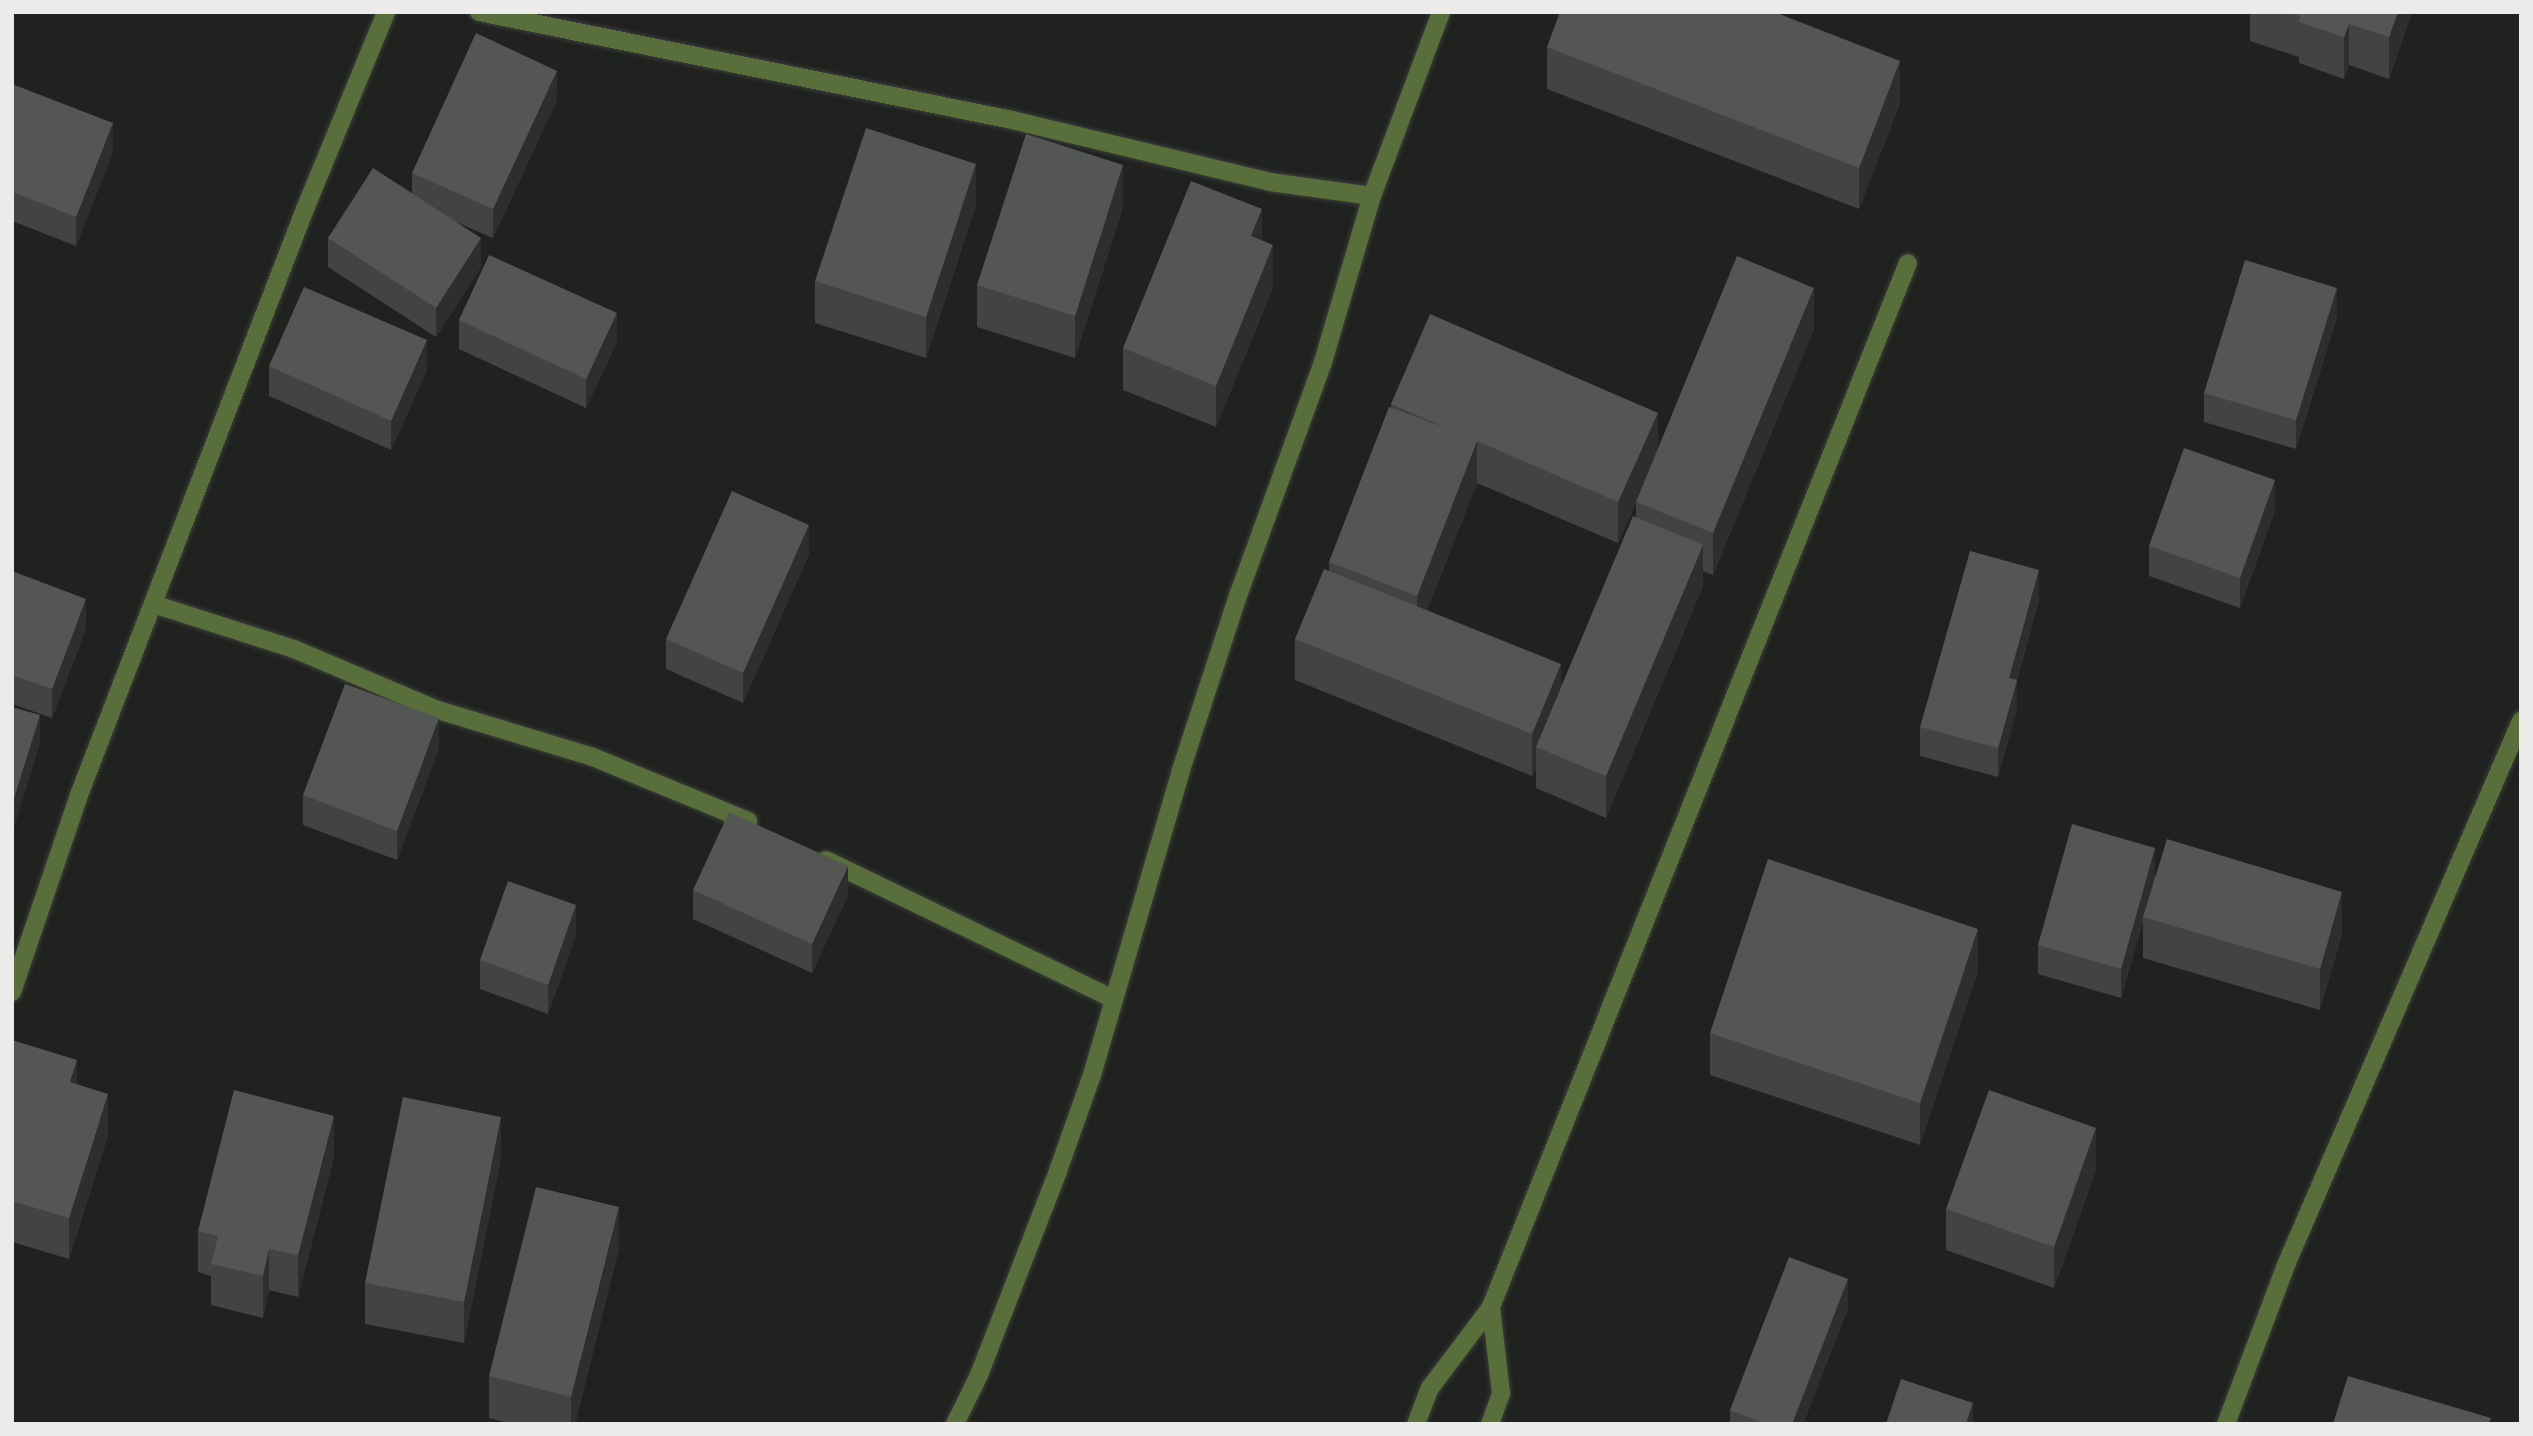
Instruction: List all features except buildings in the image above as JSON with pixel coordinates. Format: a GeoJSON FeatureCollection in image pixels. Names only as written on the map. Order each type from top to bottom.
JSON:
{"type":"FeatureCollection","features":[{"type":"Feature","properties":{"kind":"street"},"geometry":{"type":"LineString","coordinates":[[12,992],[79,795],[304,209],[386,12]]}},
{"type":"Feature","properties":{"kind":"street"},"geometry":{"type":"LineString","coordinates":[[478,12],[1012,120],[1270,182],[1372,196]]}},
{"type":"Feature","properties":{"kind":"street"},"geometry":{"type":"LineString","coordinates":[[955,1424],[979,1375],[1059,1171],[1092,1075],[1181,770],[1238,593],[1323,362],[1372,196],[1441,12]]}},
{"type":"Feature","properties":{"kind":"street"},"geometry":{"type":"LineString","coordinates":[[1416,1424],[1430,1388],[1491,1307],[1908,263]]}},
{"type":"Feature","properties":{"kind":"street"},"geometry":{"type":"LineString","coordinates":[[153,604],[294,649],[438,710],[593,757],[767,830]]}},
{"type":"Feature","properties":{"kind":"street"},"geometry":{"type":"LineString","coordinates":[[2226,1424],[2286,1265],[2521,722]]}},
{"type":"Feature","properties":{"kind":"street"},"geometry":{"type":"LineString","coordinates":[[813,853],[1113,999]]}},
{"type":"Feature","properties":{"kind":"street"},"geometry":{"type":"LineString","coordinates":[[1490,1424],[1501,1393],[1491,1307]]}}]}
